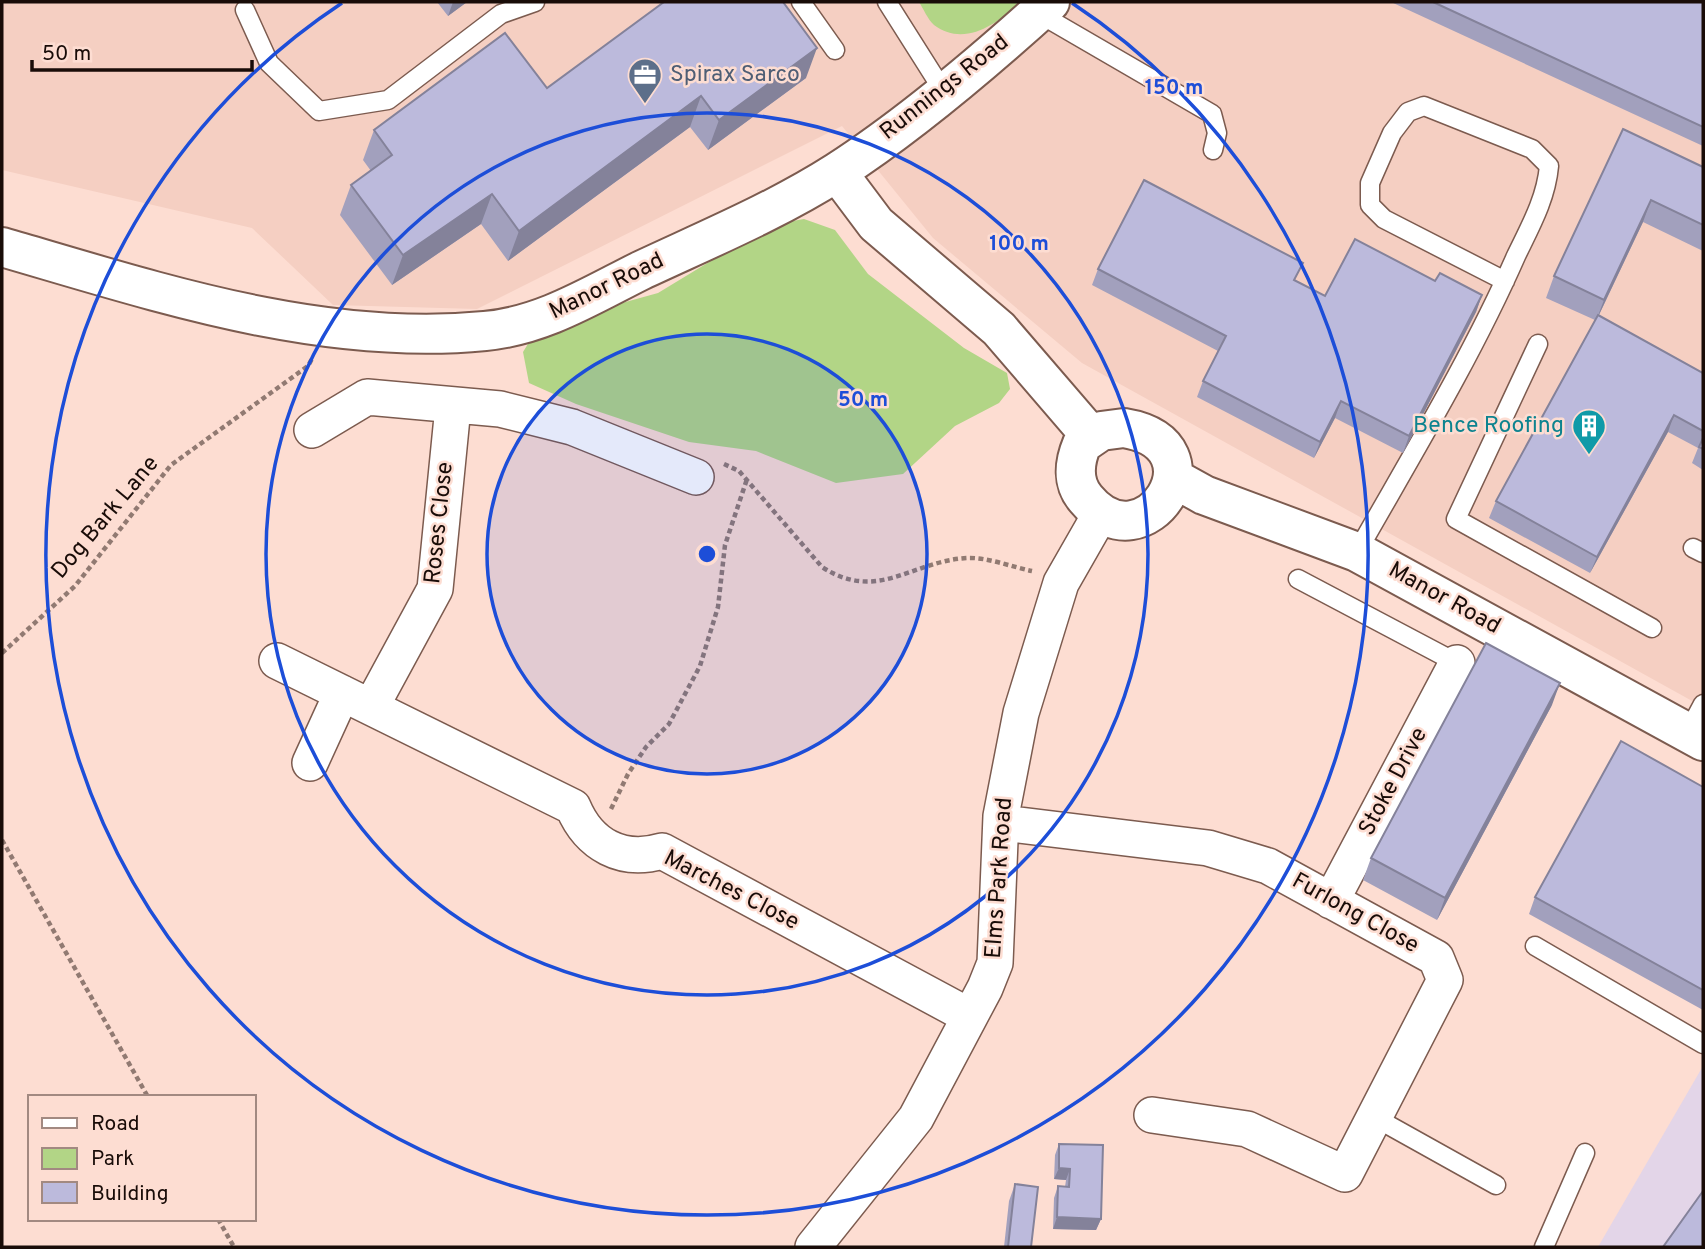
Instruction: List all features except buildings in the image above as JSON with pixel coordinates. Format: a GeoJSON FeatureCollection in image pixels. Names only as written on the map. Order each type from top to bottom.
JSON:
{"type":"FeatureCollection","features":[{"type":"Feature","properties":{"kind":"street","name":"Runnings Road"},"geometry":{"type":"LineString","coordinates":[[837,172],[944,92],[1044,7]]}},
{"type":"Feature","properties":{"kind":"street","name":"Manor Road"},"geometry":{"type":"LineString","coordinates":[[2,247],[165,294],[261,318],[375,332],[486,331],[551,316],[837,172]]}},
{"type":"Feature","properties":{"kind":"street"},"geometry":{"type":"LineString","coordinates":[[837,172],[876,224],[999,329],[1091,436]]}},
{"type":"Feature","properties":{"kind":"street"},"geometry":{"type":"LineString","coordinates":[[312,430],[367,397],[453,407],[500,409],[572,427],[709,470]]}},
{"type":"Feature","properties":{"kind":"street","name":"Roses Close"},"geometry":{"type":"LineString","coordinates":[[310,764],[435,589],[453,407]]}},
{"type":"Feature","properties":{"kind":"street"},"geometry":{"type":"LineString","coordinates":[[1124,428],[1147,435],[1166,451],[1172,462],[1175,479],[1163,503],[1146,516],[1123,520],[1101,513],[1082,494],[1077,482],[1077,456],[1082,443],[1091,436],[1124,428]]}},
{"type":"Feature","properties":{"kind":"street","name":"Manor Road"},"geometry":{"type":"LineString","coordinates":[[1175,479],[1204,495],[1357,552],[1698,726]]}},
{"type":"Feature","properties":{"kind":"street","name":"Elms Park Road"},"geometry":{"type":"LineString","coordinates":[[813,1247],[916,1118],[995,962],[1002,823],[1021,713],[1061,583],[1101,513]]}},
{"type":"Feature","properties":{"kind":"street","name":"Marches Close"},"geometry":{"type":"LineString","coordinates":[[276,661],[573,807],[580,823],[595,840],[618,853],[632,856],[662,851],[969,1016]]}},
{"type":"Feature","properties":{"kind":"street","name":"Stoke Drive"},"geometry":{"type":"LineString","coordinates":[[1331,901],[1457,663]]}},
{"type":"Feature","properties":{"kind":"street","name":"Furlong Close"},"geometry":{"type":"LineString","coordinates":[[1002,823],[1208,848],[1268,866],[1436,958],[1445,981],[1345,1174],[1247,1129],[1152,1115]]}},
{"type":"Feature","properties":{"kind":"lane"},"geometry":{"type":"LineString","coordinates":[[245,10],[269,63],[319,111],[388,100],[501,14],[535,2]]}},
{"type":"Feature","properties":{"kind":"lane"},"geometry":{"type":"LineString","coordinates":[[801,2],[835,50]]}},
{"type":"Feature","properties":{"kind":"lane"},"geometry":{"type":"LineString","coordinates":[[887,2],[944,92]]}},
{"type":"Feature","properties":{"kind":"lane"},"geometry":{"type":"LineString","coordinates":[[1044,7],[1212,114],[1217,133],[1213,150]]}},
{"type":"Feature","properties":{"kind":"lane"},"geometry":{"type":"LineString","coordinates":[[1357,552],[1453,382],[1506,281],[1546,189],[1549,166],[1532,149],[1424,106],[1408,112],[1392,133],[1370,183],[1370,205],[1384,219],[1506,281]]}},
{"type":"Feature","properties":{"kind":"lane"},"geometry":{"type":"LineString","coordinates":[[1538,344],[1456,519],[1652,628]]}},
{"type":"Feature","properties":{"kind":"lane"},"geometry":{"type":"LineString","coordinates":[[1298,579],[1457,663]]}},
{"type":"Feature","properties":{"kind":"lane"},"geometry":{"type":"LineString","coordinates":[[1535,946],[1703,1044]]}},
{"type":"Feature","properties":{"kind":"lane"},"geometry":{"type":"LineString","coordinates":[[1374,1117],[1496,1185]]}},
{"type":"Feature","properties":{"kind":"lane"},"geometry":{"type":"LineString","coordinates":[[1544,1247],[1585,1153]]}},
{"type":"Feature","properties":{"kind":"path","name":"Dog Bark Lane"},"geometry":{"type":"LineString","coordinates":[[2,653],[75,586],[171,466],[308,366],[331,327]]}},
{"type":"Feature","properties":{"kind":"path"},"geometry":{"type":"LineString","coordinates":[[709,470],[740,471],[822,567],[838,578],[878,582],[894,579],[925,566],[969,558],[1042,573],[1061,583]]}},
{"type":"Feature","properties":{"kind":"path"},"geometry":{"type":"LineString","coordinates":[[595,840],[628,774],[646,747],[669,724],[700,666],[718,607],[725,545],[747,479]]}},
{"type":"Feature","properties":{"kind":"path"},"geometry":{"type":"LineString","coordinates":[[2,840],[147,1095]]}},
{"type":"Feature","properties":{"kind":"path"},"geometry":{"type":"LineString","coordinates":[[219,1221],[234,1247]]}},
{"type":"Feature","properties":{"kind":"shaded area","name":"Spirax Sarco"},"geometry":{"type":"Polygon","coordinates":[[[2,2],[1703,2],[1703,707],[1082,363],[933,238],[842,126],[477,309],[333,305],[252,228],[2,170],[2,2]]]}},
{"type":"Feature","properties":{"kind":"shaded area"},"geometry":{"type":"Polygon","coordinates":[[[1703,1066],[1703,1247],[1598,1247],[1703,1066]]]}},
{"type":"Feature","properties":{"kind":"green space"},"geometry":{"type":"Polygon","coordinates":[[[919,2],[1021,2],[992,25],[981,30],[957,34],[934,25],[919,2]]]}},
{"type":"Feature","properties":{"kind":"green space"},"geometry":{"type":"Polygon","coordinates":[[[804,219],[835,230],[868,274],[964,348],[1007,373],[1010,389],[999,403],[955,426],[903,474],[836,483],[756,451],[689,442],[576,404],[529,383],[523,352],[539,326],[658,293],[770,225],[804,219]]]}},
{"type":"Feature","properties":{"kind":"place","name":"Spirax Sarco"},"geometry":{"type":"Point","coordinates":[645,105]}},
{"type":"Feature","properties":{"kind":"place","name":"Bence Roofing"},"geometry":{"type":"Point","coordinates":[1589,456]}}]}
